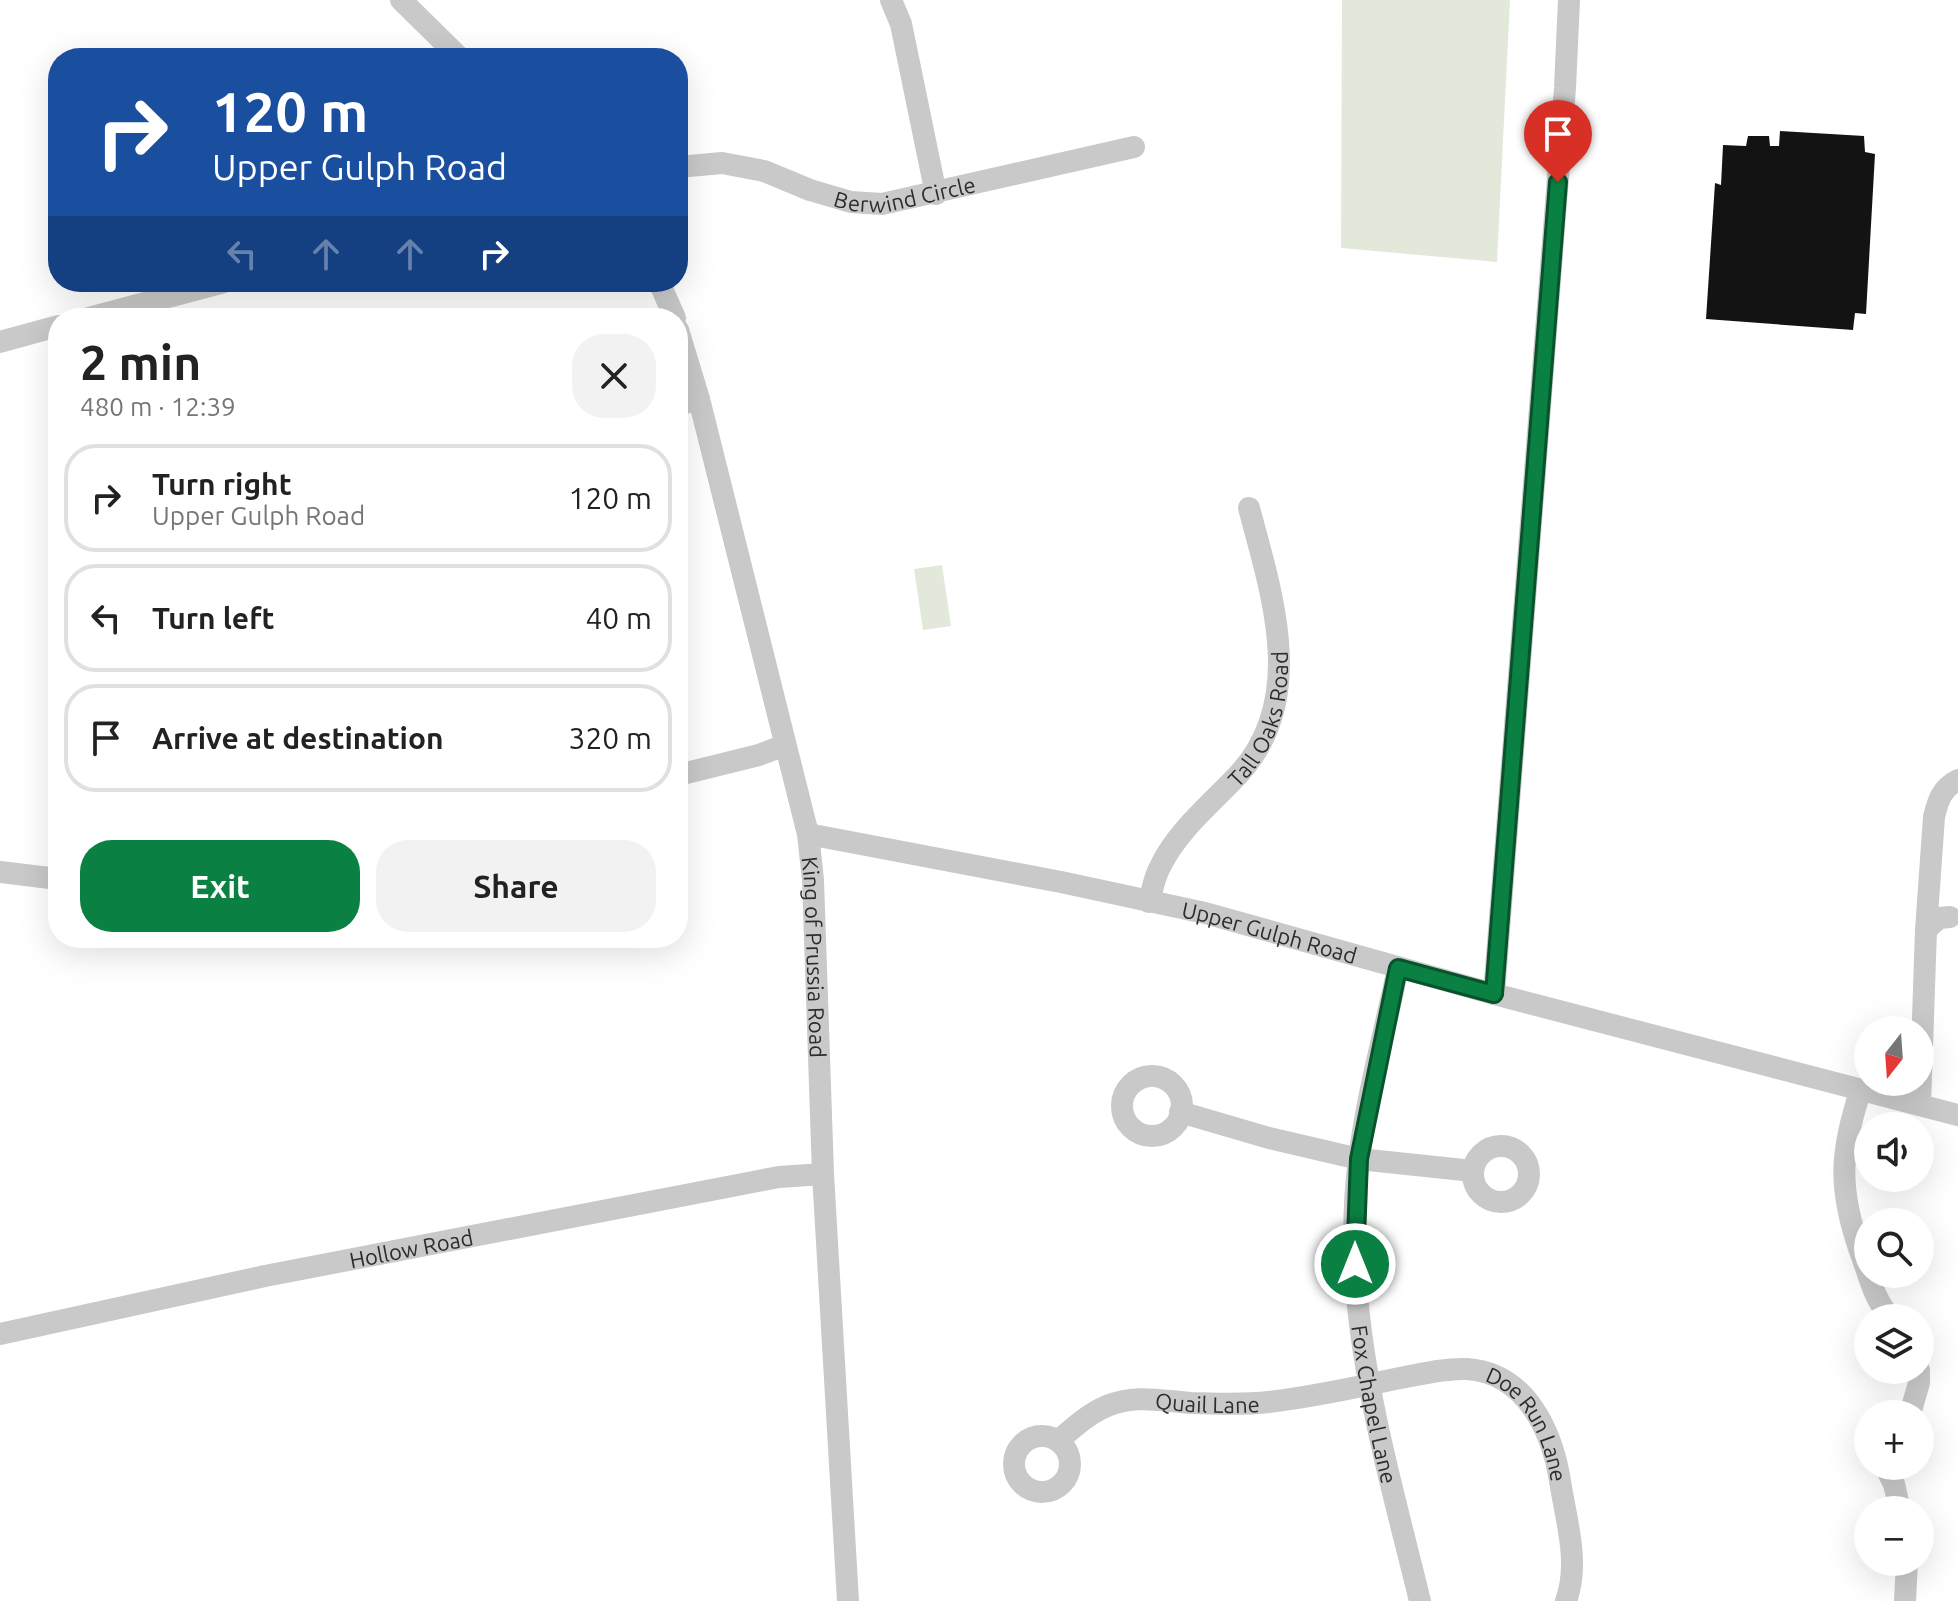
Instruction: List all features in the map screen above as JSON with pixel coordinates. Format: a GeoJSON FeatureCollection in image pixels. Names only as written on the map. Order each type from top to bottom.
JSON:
{"type":"FeatureCollection","features":[{"type":"Feature","properties":{"kind":"street"},"geometry":{"type":"LineString","coordinates":[[401,0],[450,48]]}},
{"type":"Feature","properties":{"kind":"street"},"geometry":{"type":"LineString","coordinates":[[891,0],[901,24],[936,194]]}},
{"type":"Feature","properties":{"kind":"street"},"geometry":{"type":"LineString","coordinates":[[1494,994],[1565,88],[1569,0]]}},
{"type":"Feature","properties":{"kind":"street","name":"Berwind Circle"},"geometry":{"type":"LineString","coordinates":[[688,166],[722,163],[764,171],[810,190],[851,202],[882,204],[1134,147]]}},
{"type":"Feature","properties":{"kind":"street"},"geometry":{"type":"LineString","coordinates":[[126,308],[186,292]]}},
{"type":"Feature","properties":{"kind":"street"},"geometry":{"type":"LineString","coordinates":[[0,342],[48,329]]}},
{"type":"Feature","properties":{"kind":"street","name":"King of Prussia Road"},"geometry":{"type":"LineString","coordinates":[[689,402],[808,834],[813,880],[823,1174],[848,1601]]}},
{"type":"Feature","properties":{"kind":"street","name":"Tall Oaks Road"},"geometry":{"type":"LineString","coordinates":[[1149,902],[1159,868],[1169,852],[1202,811],[1242,771],[1262,743],[1274,713],[1280,679],[1274,602],[1249,508]]}},
{"type":"Feature","properties":{"kind":"street"},"geometry":{"type":"LineString","coordinates":[[688,773],[759,755],[785,745]]}},
{"type":"Feature","properties":{"kind":"street"},"geometry":{"type":"LineString","coordinates":[[1920,1105],[1926,930],[1936,808],[1944,789],[1958,780]]}},
{"type":"Feature","properties":{"kind":"street","name":"Upper Gulph Road"},"geometry":{"type":"LineString","coordinates":[[808,834],[1047,879],[1205,913],[1494,994],[1854,1087]]}},
{"type":"Feature","properties":{"kind":"street"},"geometry":{"type":"LineString","coordinates":[[0,872],[48,878]]}},
{"type":"Feature","properties":{"kind":"street"},"geometry":{"type":"LineString","coordinates":[[1926,930],[1939,918],[1950,917]]}},
{"type":"Feature","properties":{"kind":"street","name":"Fox Chapel Lane"},"geometry":{"type":"LineString","coordinates":[[1398,968],[1359,1159],[1355,1264],[1368,1385],[1420,1601]]}},
{"type":"Feature","properties":{"kind":"street"},"geometry":{"type":"LineString","coordinates":[[1859,1096],[1844,1151],[1843,1191],[1868,1281],[1880,1304]]}},
{"type":"Feature","properties":{"kind":"street","name":"Upper Gulph Road"},"geometry":{"type":"LineString","coordinates":[[1887,1096],[1958,1115]]}},
{"type":"Feature","properties":{"kind":"street"},"geometry":{"type":"LineString","coordinates":[[1180,1112],[1269,1138],[1359,1159],[1473,1171]]}},
{"type":"Feature","properties":{"kind":"street","name":"Hollow Road"},"geometry":{"type":"LineString","coordinates":[[0,1334],[265,1276],[779,1177],[823,1174]]}},
{"type":"Feature","properties":{"kind":"street","name":"Doe Run Lane"},"geometry":{"type":"LineString","coordinates":[[1368,1385],[1467,1369],[1503,1380],[1529,1401],[1540,1417],[1557,1465],[1573,1562],[1566,1601]]}},
{"type":"Feature","properties":{"kind":"street","name":"Quail Lane"},"geometry":{"type":"LineString","coordinates":[[1058,1441],[1092,1413],[1131,1399],[1228,1404],[1269,1402],[1368,1385]]}},
{"type":"Feature","properties":{"kind":"street"},"geometry":{"type":"LineString","coordinates":[[1905,1601],[1906,1576]]}},
{"type":"Feature","properties":{"kind":"green space"},"geometry":{"type":"Polygon","coordinates":[[[1342,0],[1510,0],[1497,262],[1341,248],[1342,0]]]}},
{"type":"Feature","properties":{"kind":"green space"},"geometry":{"type":"Polygon","coordinates":[[[942,565],[951,626],[923,630],[914,569],[942,565]]]}},
{"type":"Feature","properties":{"kind":"building"},"geometry":{"type":"Polygon","coordinates":[[[1780,131],[1864,136],[1865,152],[1875,154],[1866,314],[1855,313],[1853,330],[1706,319],[1715,183],[1721,185],[1723,145],[1746,146],[1748,136],[1769,136],[1770,146],[1779,146],[1780,131]]]}},
{"type":"Feature","properties":{"kind":"route"},"geometry":{"type":"LineString","coordinates":[[1355,1264],[1359,1159],[1398,968],[1494,994],[1558,182]]}}]}
